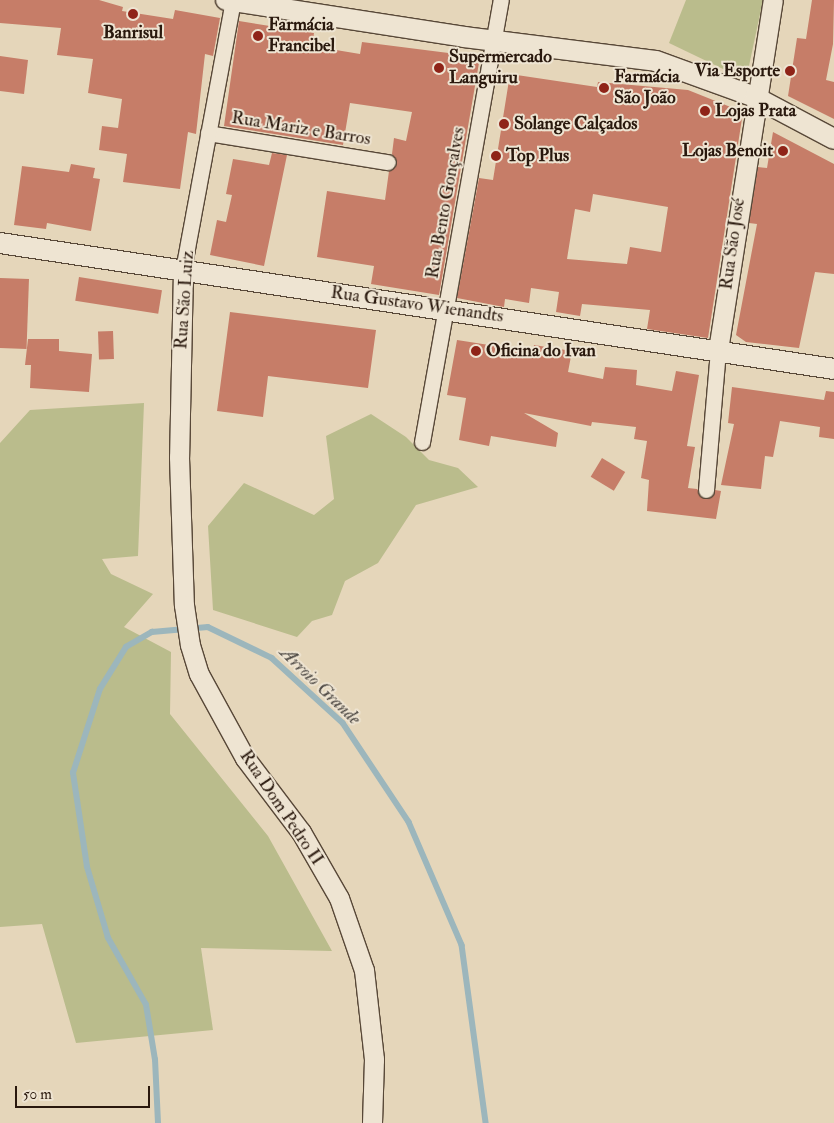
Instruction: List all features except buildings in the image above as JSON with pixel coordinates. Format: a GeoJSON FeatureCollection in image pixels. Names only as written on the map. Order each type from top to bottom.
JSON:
{"type":"FeatureCollection","features":[{"type":"Feature","properties":{"kind":"main road"},"geometry":{"type":"LineString","coordinates":[[230,0],[495,41],[656,61],[755,97],[834,139]]}},
{"type":"Feature","properties":{"kind":"main road","name":"Rua Gustavo Wienandts"},"geometry":{"type":"LineString","coordinates":[[0,243],[834,369]]}},
{"type":"Feature","properties":{"kind":"street","name":"Rua São Luiz"},"geometry":{"type":"LineString","coordinates":[[190,645],[184,605],[179,457],[183,270],[230,0]]}},
{"type":"Feature","properties":{"kind":"street","name":"Rua Bento Gonçalves"},"geometry":{"type":"LineString","coordinates":[[422,442],[501,0]]}},
{"type":"Feature","properties":{"kind":"street","name":"Rua São José"},"geometry":{"type":"LineString","coordinates":[[706,490],[718,350],[755,97],[773,0]]}},
{"type":"Feature","properties":{"kind":"street","name":"Rua Mariz e Barros"},"geometry":{"type":"LineString","coordinates":[[208,133],[388,162]]}},
{"type":"Feature","properties":{"kind":"street","name":"Rua Dom Pedro II"},"geometry":{"type":"LineString","coordinates":[[190,645],[199,674],[245,758],[301,832],[339,898],[364,970],[374,1059],[372,1123]]}},
{"type":"Feature","properties":{"kind":"green space"},"geometry":{"type":"Polygon","coordinates":[[[686,0],[763,0],[746,80],[669,43],[686,0]]]}},
{"type":"Feature","properties":{"kind":"green space"},"geometry":{"type":"Polygon","coordinates":[[[144,403],[138,556],[102,559],[111,574],[153,594],[124,627],[171,652],[170,714],[268,836],[332,951],[201,948],[213,1030],[76,1043],[42,924],[0,927],[0,443],[30,410],[144,403]]]}},
{"type":"Feature","properties":{"kind":"green space"},"geometry":{"type":"Polygon","coordinates":[[[371,414],[406,437],[429,460],[458,468],[478,487],[416,505],[378,563],[345,581],[332,615],[312,621],[297,637],[213,610],[208,526],[244,483],[314,515],[334,499],[326,436],[371,414]]]}},
{"type":"Feature","properties":{"kind":"waterway","name":"Arroio Grande"},"geometry":{"type":"LineString","coordinates":[[158,1123],[155,1060],[146,1005],[108,938],[87,867],[73,773],[100,689],[126,647],[152,632],[208,627],[272,658],[343,723],[409,822],[462,945],[486,1123]]}},
{"type":"Feature","properties":{"kind":"place","name":"Banrisul"},"geometry":{"type":"Point","coordinates":[133,14]}},
{"type":"Feature","properties":{"kind":"place","name":"Farmácia Francibel"},"geometry":{"type":"Point","coordinates":[258,36]}},
{"type":"Feature","properties":{"kind":"place","name":"Supermercado Languiru"},"geometry":{"type":"Point","coordinates":[439,68]}},
{"type":"Feature","properties":{"kind":"place","name":"Via Esporte"},"geometry":{"type":"Point","coordinates":[790,71]}},
{"type":"Feature","properties":{"kind":"place","name":"Farmácia São João"},"geometry":{"type":"Point","coordinates":[604,88]}},
{"type":"Feature","properties":{"kind":"place","name":"Lojas Prata"},"geometry":{"type":"Point","coordinates":[705,111]}},
{"type":"Feature","properties":{"kind":"place","name":"Solange Calçados"},"geometry":{"type":"Point","coordinates":[504,124]}},
{"type":"Feature","properties":{"kind":"place","name":"Lojas Benoit"},"geometry":{"type":"Point","coordinates":[783,151]}},
{"type":"Feature","properties":{"kind":"place","name":"Top Plus"},"geometry":{"type":"Point","coordinates":[496,156]}},
{"type":"Feature","properties":{"kind":"place","name":"Oficina do Ivan"},"geometry":{"type":"Point","coordinates":[476,351]}}]}
